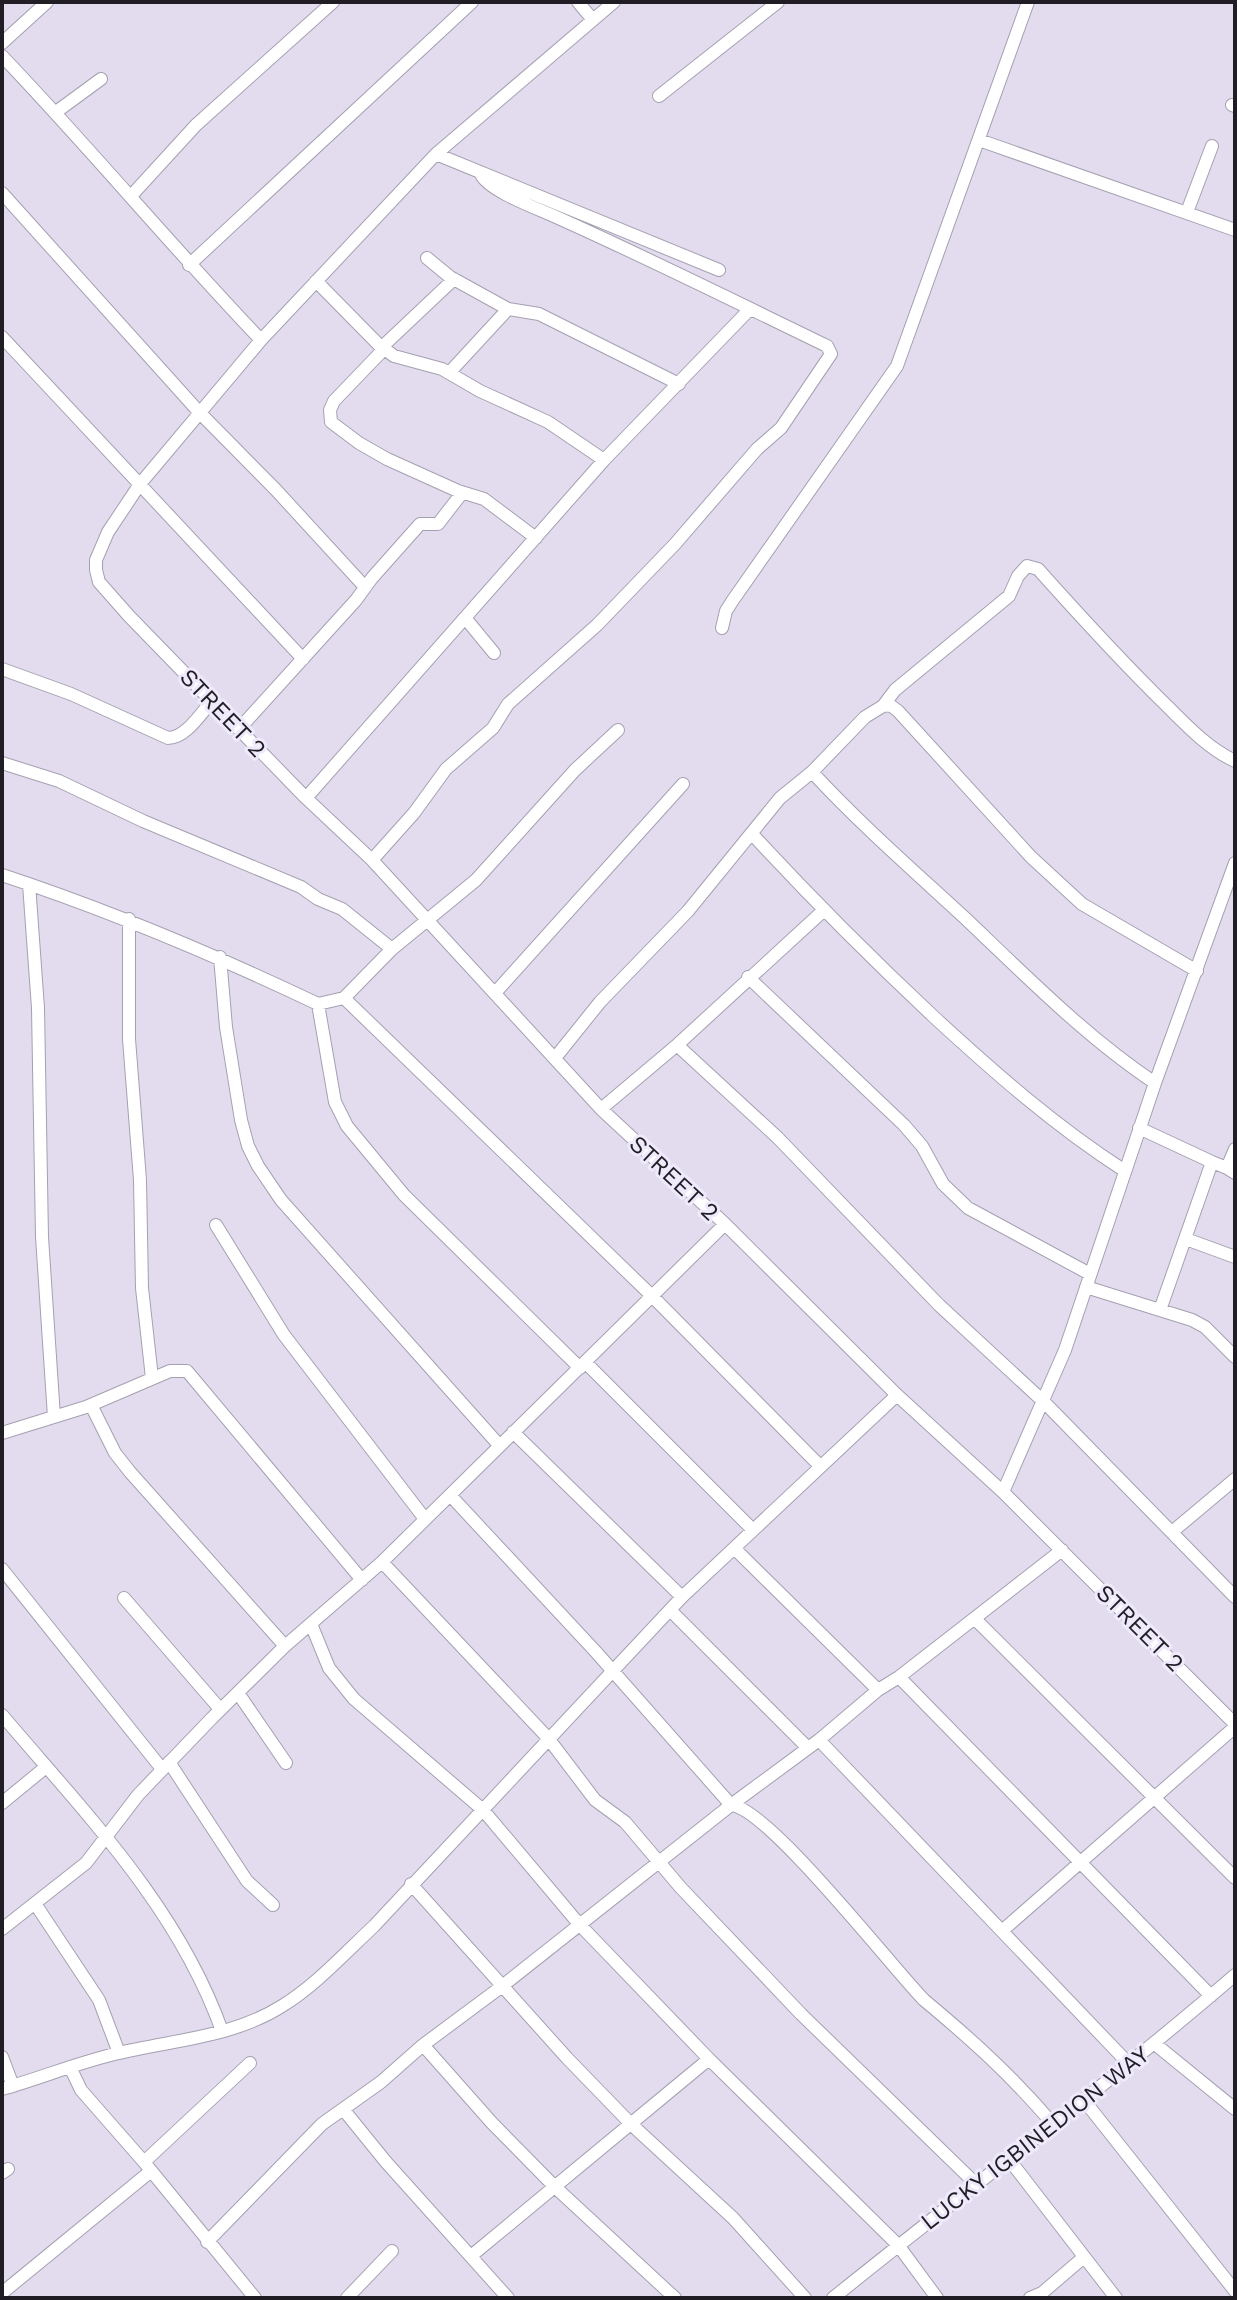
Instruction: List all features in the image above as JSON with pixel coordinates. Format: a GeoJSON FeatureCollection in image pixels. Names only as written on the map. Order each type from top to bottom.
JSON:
{"type":"FeatureCollection","features":[{"type":"Feature","properties":{"kind":"street"},"geometry":{"type":"LineString","coordinates":[[2,43],[47,2]]}},
{"type":"Feature","properties":{"kind":"street"},"geometry":{"type":"LineString","coordinates":[[131,196],[196,125],[333,2]]}},
{"type":"Feature","properties":{"kind":"street"},"geometry":{"type":"LineString","coordinates":[[189,265],[472,2]]}},
{"type":"Feature","properties":{"kind":"street"},"geometry":{"type":"LineString","coordinates":[[578,2],[593,20]]}},
{"type":"Feature","properties":{"kind":"street","name":"STREET 2"},"geometry":{"type":"LineString","coordinates":[[614,2],[436,154],[261,340],[140,484],[108,532],[96,560],[99,582],[306,798],[372,860],[601,1109],[725,1224],[897,1395],[1003,1492],[1235,1726]]}},
{"type":"Feature","properties":{"kind":"street"},"geometry":{"type":"LineString","coordinates":[[659,96],[778,2]]}},
{"type":"Feature","properties":{"kind":"street"},"geometry":{"type":"LineString","coordinates":[[722,628],[726,611],[733,600],[897,366],[1028,2]]}},
{"type":"Feature","properties":{"kind":"street"},"geometry":{"type":"LineString","coordinates":[[2,56],[56,112],[189,265],[261,340]]}},
{"type":"Feature","properties":{"kind":"street"},"geometry":{"type":"LineString","coordinates":[[56,112],[101,79]]}},
{"type":"Feature","properties":{"kind":"street"},"geometry":{"type":"LineString","coordinates":[[979,140],[1235,230]]}},
{"type":"Feature","properties":{"kind":"street"},"geometry":{"type":"LineString","coordinates":[[1187,212],[1212,146]]}},
{"type":"Feature","properties":{"kind":"street"},"geometry":{"type":"LineString","coordinates":[[436,154],[719,270]]}},
{"type":"Feature","properties":{"kind":"street"},"geometry":{"type":"LineString","coordinates":[[372,860],[422,803],[446,769],[493,728],[508,704],[597,625],[675,544],[757,449],[781,428],[829,358],[827,346],[516,199],[488,184],[481,174]]}},
{"type":"Feature","properties":{"kind":"street"},"geometry":{"type":"LineString","coordinates":[[2,193],[199,412],[365,587]]}},
{"type":"Feature","properties":{"kind":"street"},"geometry":{"type":"LineString","coordinates":[[427,258],[454,279],[508,309],[539,314],[679,384]]}},
{"type":"Feature","properties":{"kind":"street"},"geometry":{"type":"LineString","coordinates":[[454,279],[334,401],[330,410],[331,422],[387,459],[462,493],[484,499],[536,538]]}},
{"type":"Feature","properties":{"kind":"street"},"geometry":{"type":"LineString","coordinates":[[316,281],[394,356],[429,364],[548,422],[604,460]]}},
{"type":"Feature","properties":{"kind":"street"},"geometry":{"type":"LineString","coordinates":[[449,373],[508,309]]}},
{"type":"Feature","properties":{"kind":"street"},"geometry":{"type":"LineString","coordinates":[[306,798],[604,460],[750,309]]}},
{"type":"Feature","properties":{"kind":"street"},"geometry":{"type":"LineString","coordinates":[[2,337],[303,659]]}},
{"type":"Feature","properties":{"kind":"street"},"geometry":{"type":"LineString","coordinates":[[239,729],[420,524],[438,524],[462,493]]}},
{"type":"Feature","properties":{"kind":"street"},"geometry":{"type":"LineString","coordinates":[[555,1058],[600,1002],[688,911],[780,798],[812,772],[865,717],[883,706],[895,690],[1009,596],[1018,576],[1027,566],[1038,569],[1146,686],[1183,721],[1211,746],[1235,761]]}},
{"type":"Feature","properties":{"kind":"street"},"geometry":{"type":"LineString","coordinates":[[466,619],[494,653]]}},
{"type":"Feature","properties":{"kind":"street"},"geometry":{"type":"LineString","coordinates":[[2,669],[71,694],[168,738],[182,734],[212,701]]}},
{"type":"Feature","properties":{"kind":"street"},"geometry":{"type":"LineString","coordinates":[[883,706],[890,705],[898,711],[1031,857],[1082,904],[1197,971]]}},
{"type":"Feature","properties":{"kind":"street"},"geometry":{"type":"LineString","coordinates":[[2,875],[129,919],[220,957],[318,1004],[344,998],[392,949],[476,880],[575,770],[618,730]]}},
{"type":"Feature","properties":{"kind":"street"},"geometry":{"type":"LineString","coordinates":[[2,763],[59,781],[143,821],[301,887],[318,899],[342,909],[392,949]]}},
{"type":"Feature","properties":{"kind":"street"},"geometry":{"type":"LineString","coordinates":[[812,772],[1029,978],[1128,1064],[1155,1083]]}},
{"type":"Feature","properties":{"kind":"street"},"geometry":{"type":"LineString","coordinates":[[495,993],[683,784]]}},
{"type":"Feature","properties":{"kind":"street"},"geometry":{"type":"LineString","coordinates":[[752,834],[823,911],[1005,1083],[1076,1140],[1125,1171]]}},
{"type":"Feature","properties":{"kind":"street"},"geometry":{"type":"LineString","coordinates":[[1003,1492],[1044,1402],[1235,863]]}},
{"type":"Feature","properties":{"kind":"street"},"geometry":{"type":"LineString","coordinates":[[29,884],[38,1008],[42,1237],[54,1417]]}},
{"type":"Feature","properties":{"kind":"street"},"geometry":{"type":"LineString","coordinates":[[601,1109],[677,1045],[823,911]]}},
{"type":"Feature","properties":{"kind":"street"},"geometry":{"type":"LineString","coordinates":[[129,919],[129,1039],[140,1180],[142,1288],[152,1378]]}},
{"type":"Feature","properties":{"kind":"street"},"geometry":{"type":"LineString","coordinates":[[220,957],[226,1027],[241,1120],[248,1146],[258,1166],[281,1200],[499,1445]]}},
{"type":"Feature","properties":{"kind":"street"},"geometry":{"type":"LineString","coordinates":[[748,977],[904,1125],[922,1146],[943,1184],[954,1196],[968,1208],[1090,1274]]}},
{"type":"Feature","properties":{"kind":"street"},"geometry":{"type":"LineString","coordinates":[[344,998],[652,1296],[820,1466]]}},
{"type":"Feature","properties":{"kind":"street"},"geometry":{"type":"LineString","coordinates":[[318,1004],[335,1102],[347,1126],[410,1202],[752,1529]]}},
{"type":"Feature","properties":{"kind":"street"},"geometry":{"type":"LineString","coordinates":[[677,1045],[778,1138],[939,1305],[1044,1402],[1232,1589]]}},
{"type":"Feature","properties":{"kind":"street"},"geometry":{"type":"LineString","coordinates":[[1139,1128],[1231,1170],[1235,1149]]}},
{"type":"Feature","properties":{"kind":"street"},"geometry":{"type":"LineString","coordinates":[[1160,1310],[1212,1162]]}},
{"type":"Feature","properties":{"kind":"street"},"geometry":{"type":"LineString","coordinates":[[2,1929],[86,1863],[130,1805],[220,1709],[285,1646],[382,1562],[725,1224]]}},
{"type":"Feature","properties":{"kind":"street"},"geometry":{"type":"LineString","coordinates":[[216,1225],[284,1335],[425,1519]]}},
{"type":"Feature","properties":{"kind":"street"},"geometry":{"type":"LineString","coordinates":[[1186,1239],[1235,1257]]}},
{"type":"Feature","properties":{"kind":"street"},"geometry":{"type":"LineString","coordinates":[[1086,1287],[1205,1327],[1235,1357]]}},
{"type":"Feature","properties":{"kind":"street"},"geometry":{"type":"LineString","coordinates":[[2,1433],[91,1405],[152,1378],[179,1370],[191,1374],[362,1580]]}},
{"type":"Feature","properties":{"kind":"street"},"geometry":{"type":"LineString","coordinates":[[2,2057],[7,2088],[119,2053],[188,2041],[249,2023],[283,2006],[333,1965],[682,1597],[897,1395]]}},
{"type":"Feature","properties":{"kind":"street"},"geometry":{"type":"LineString","coordinates":[[91,1405],[115,1453],[130,1472],[285,1646]]}},
{"type":"Feature","properties":{"kind":"street"},"geometry":{"type":"LineString","coordinates":[[513,1432],[682,1597]]}},
{"type":"Feature","properties":{"kind":"street"},"geometry":{"type":"LineString","coordinates":[[1172,1532],[1235,1479]]}},
{"type":"Feature","properties":{"kind":"street"},"geometry":{"type":"LineString","coordinates":[[450,1495],[612,1669],[731,1805],[742,1808],[766,1826],[833,1896],[924,2000],[1007,2071],[1052,2123]]}},
{"type":"Feature","properties":{"kind":"street"},"geometry":{"type":"LineString","coordinates":[[734,1548],[878,1690]]}},
{"type":"Feature","properties":{"kind":"street"},"geometry":{"type":"LineString","coordinates":[[207,2242],[322,2124],[1062,1550]]}},
{"type":"Feature","properties":{"kind":"street"},"geometry":{"type":"LineString","coordinates":[[382,1562],[548,1738],[595,1800],[625,1822],[658,1863],[801,2014],[976,2184]]}},
{"type":"Feature","properties":{"kind":"street"},"geometry":{"type":"LineString","coordinates":[[2,1569],[166,1765],[247,1881],[273,1905]]}},
{"type":"Feature","properties":{"kind":"street"},"geometry":{"type":"LineString","coordinates":[[124,1598],[220,1709]]}},
{"type":"Feature","properties":{"kind":"street"},"geometry":{"type":"LineString","coordinates":[[670,1610],[808,1748]]}},
{"type":"Feature","properties":{"kind":"street"},"geometry":{"type":"LineString","coordinates":[[975,1619],[1235,1878]]}},
{"type":"Feature","properties":{"kind":"street"},"geometry":{"type":"LineString","coordinates":[[311,1624],[329,1668],[354,1699],[483,1810],[579,1924],[709,2059],[898,2245],[937,2298]]}},
{"type":"Feature","properties":{"kind":"street"},"geometry":{"type":"LineString","coordinates":[[899,1677],[1211,1996]]}},
{"type":"Feature","properties":{"kind":"street"},"geometry":{"type":"LineString","coordinates":[[238,1693],[286,1763]]}},
{"type":"Feature","properties":{"kind":"street"},"geometry":{"type":"LineString","coordinates":[[2,1715],[108,1837],[170,1925],[199,1977],[222,2031]]}},
{"type":"Feature","properties":{"kind":"street"},"geometry":{"type":"LineString","coordinates":[[1003,1930],[1235,1726]]}},
{"type":"Feature","properties":{"kind":"street"},"geometry":{"type":"LineString","coordinates":[[819,1740],[1129,2064]]}},
{"type":"Feature","properties":{"kind":"street"},"geometry":{"type":"LineString","coordinates":[[2,1803],[46,1767]]}},
{"type":"Feature","properties":{"kind":"street"},"geometry":{"type":"LineString","coordinates":[[411,1884],[501,1987],[632,2125],[733,2218],[805,2298]]}},
{"type":"Feature","properties":{"kind":"street"},"geometry":{"type":"LineString","coordinates":[[36,1905],[99,2000],[119,2053]]}},
{"type":"Feature","properties":{"kind":"street","name":"LUCKY IGBINEDION WAY"},"geometry":{"type":"LineString","coordinates":[[833,2298],[1155,2044],[1235,1975]]}},
{"type":"Feature","properties":{"kind":"street"},"geometry":{"type":"LineString","coordinates":[[1155,2044],[1235,2109]]}},
{"type":"Feature","properties":{"kind":"street"},"geometry":{"type":"LineString","coordinates":[[423,2045],[492,2123],[555,2187],[675,2298]]}},
{"type":"Feature","properties":{"kind":"street"},"geometry":{"type":"LineString","coordinates":[[471,2256],[709,2059]]}},
{"type":"Feature","properties":{"kind":"street"},"geometry":{"type":"LineString","coordinates":[[2,2293],[148,2166],[250,2063]]}},
{"type":"Feature","properties":{"kind":"street"},"geometry":{"type":"LineString","coordinates":[[70,2067],[81,2090],[148,2166],[255,2298]]}},
{"type":"Feature","properties":{"kind":"street"},"geometry":{"type":"LineString","coordinates":[[1083,2099],[1235,2292],[1229,2298]]}},
{"type":"Feature","properties":{"kind":"street"},"geometry":{"type":"LineString","coordinates":[[343,2109],[502,2296]]}},
{"type":"Feature","properties":{"kind":"street"},"geometry":{"type":"LineString","coordinates":[[1008,2158],[1116,2298]]}},
{"type":"Feature","properties":{"kind":"street"},"geometry":{"type":"LineString","coordinates":[[347,2298],[392,2251]]}},
{"type":"Feature","properties":{"kind":"street"},"geometry":{"type":"LineString","coordinates":[[1030,2298],[1042,2293],[1084,2257]]}}]}
